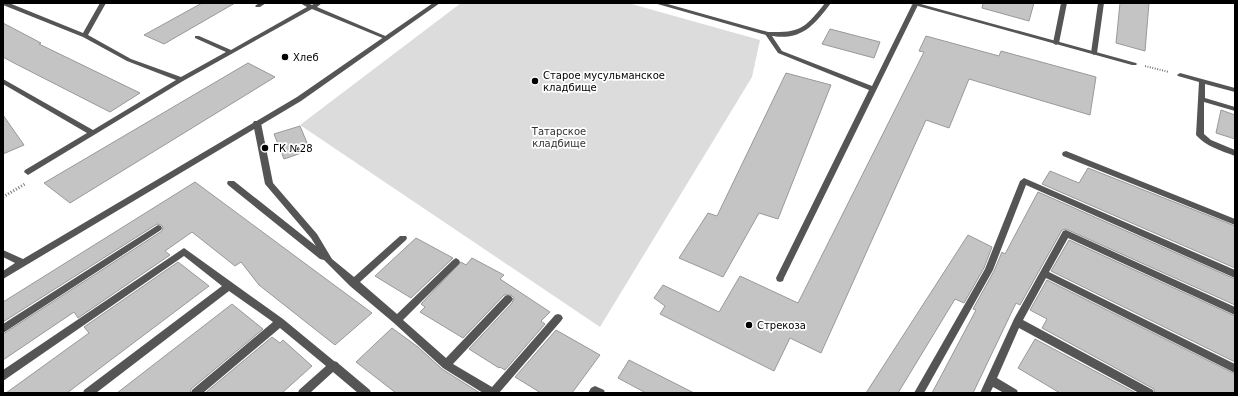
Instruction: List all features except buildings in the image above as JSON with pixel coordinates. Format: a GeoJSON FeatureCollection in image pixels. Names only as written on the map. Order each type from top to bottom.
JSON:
{"type":"FeatureCollection","features":[{"type":"Feature","properties":{"kind":"street"},"geometry":{"type":"LineString","coordinates":[[4,3],[85,36],[129,60],[181,80]]}},
{"type":"Feature","properties":{"kind":"street"},"geometry":{"type":"LineString","coordinates":[[85,36],[103,3]]}},
{"type":"Feature","properties":{"kind":"street"},"geometry":{"type":"LineString","coordinates":[[303,3],[387,38]]}},
{"type":"Feature","properties":{"kind":"street"},"geometry":{"type":"LineString","coordinates":[[28,172],[181,80],[319,3]]}},
{"type":"Feature","properties":{"kind":"street"},"geometry":{"type":"LineString","coordinates":[[3,275],[299,99],[437,3]]}},
{"type":"Feature","properties":{"kind":"street"},"geometry":{"type":"LineString","coordinates":[[657,3],[768,34],[785,35],[808,28],[828,3]]}},
{"type":"Feature","properties":{"kind":"street"},"geometry":{"type":"LineString","coordinates":[[1056,43],[1064,3]]}},
{"type":"Feature","properties":{"kind":"street"},"geometry":{"type":"LineString","coordinates":[[1094,53],[1101,3]]}},
{"type":"Feature","properties":{"kind":"street"},"geometry":{"type":"LineString","coordinates":[[780,278],[874,89],[913,4],[1134,64]]}},
{"type":"Feature","properties":{"kind":"street"},"geometry":{"type":"LineString","coordinates":[[768,34],[780,52],[874,89]]}},
{"type":"Feature","properties":{"kind":"street"},"geometry":{"type":"LineString","coordinates":[[197,37],[231,52]]}},
{"type":"Feature","properties":{"kind":"street"},"geometry":{"type":"LineString","coordinates":[[1180,75],[1235,90]]}},
{"type":"Feature","properties":{"kind":"street"},"geometry":{"type":"LineString","coordinates":[[3,81],[93,133]]}},
{"type":"Feature","properties":{"kind":"street"},"geometry":{"type":"LineString","coordinates":[[1202,81],[1200,135],[1208,142],[1235,153]]}},
{"type":"Feature","properties":{"kind":"street"},"geometry":{"type":"LineString","coordinates":[[1201,99],[1235,109]]}},
{"type":"Feature","properties":{"kind":"street"},"geometry":{"type":"LineString","coordinates":[[257,123],[270,184],[314,236],[329,261]]}},
{"type":"Feature","properties":{"kind":"street"},"geometry":{"type":"LineString","coordinates":[[1066,154],[1235,222]]}},
{"type":"Feature","properties":{"kind":"street"},"geometry":{"type":"LineString","coordinates":[[920,393],[989,270],[1024,181],[1235,274]]}},
{"type":"Feature","properties":{"kind":"street"},"geometry":{"type":"LineString","coordinates":[[231,184],[329,261],[446,365],[492,393],[558,318]]}},
{"type":"Feature","properties":{"kind":"street"},"geometry":{"type":"LineString","coordinates":[[3,329],[158,228]]}},
{"type":"Feature","properties":{"kind":"street"},"geometry":{"type":"LineString","coordinates":[[985,393],[992,381],[1017,322],[1043,272],[1066,233],[1235,311]]}},
{"type":"Feature","properties":{"kind":"street"},"geometry":{"type":"LineString","coordinates":[[353,283],[403,238]]}},
{"type":"Feature","properties":{"kind":"street"},"geometry":{"type":"LineString","coordinates":[[3,376],[184,251],[229,286],[280,322],[334,365],[366,393]]}},
{"type":"Feature","properties":{"kind":"street"},"geometry":{"type":"LineString","coordinates":[[3,253],[23,263]]}},
{"type":"Feature","properties":{"kind":"street"},"geometry":{"type":"LineString","coordinates":[[397,320],[456,262]]}},
{"type":"Feature","properties":{"kind":"street"},"geometry":{"type":"LineString","coordinates":[[1043,272],[1235,369]]}},
{"type":"Feature","properties":{"kind":"street"},"geometry":{"type":"LineString","coordinates":[[88,393],[229,286]]}},
{"type":"Feature","properties":{"kind":"street"},"geometry":{"type":"LineString","coordinates":[[446,365],[508,299]]}},
{"type":"Feature","properties":{"kind":"street"},"geometry":{"type":"LineString","coordinates":[[196,393],[280,322]]}},
{"type":"Feature","properties":{"kind":"street"},"geometry":{"type":"LineString","coordinates":[[1017,322],[1149,393]]}},
{"type":"Feature","properties":{"kind":"street"},"geometry":{"type":"LineString","coordinates":[[303,393],[334,365]]}},
{"type":"Feature","properties":{"kind":"street"},"geometry":{"type":"LineString","coordinates":[[992,381],[1013,393]]}},
{"type":"Feature","properties":{"kind":"street"},"geometry":{"type":"LineString","coordinates":[[593,393],[595,391],[600,393]]}},
{"type":"Feature","properties":{"kind":"path"},"geometry":{"type":"LineString","coordinates":[[1134,64],[1180,75]]}},
{"type":"Feature","properties":{"kind":"path"},"geometry":{"type":"LineString","coordinates":[[3,197],[26,183]]}},
{"type":"Feature","properties":{"kind":"green space","name":"Татарское кладбище"},"geometry":{"type":"Polygon","coordinates":[[[461,3],[628,3],[760,40],[752,77],[600,327],[300,125],[461,3]]]}},
{"type":"Feature","properties":{"kind":"place","name":"Хлеб"},"geometry":{"type":"Point","coordinates":[285,57]}},
{"type":"Feature","properties":{"kind":"place","name":"Старое мусульманское кладбище"},"geometry":{"type":"Point","coordinates":[535,81]}},
{"type":"Feature","properties":{"kind":"place","name":"ГК №28"},"geometry":{"type":"Point","coordinates":[265,148]}},
{"type":"Feature","properties":{"kind":"place","name":"Стрекоза"},"geometry":{"type":"Point","coordinates":[749,325]}}]}
